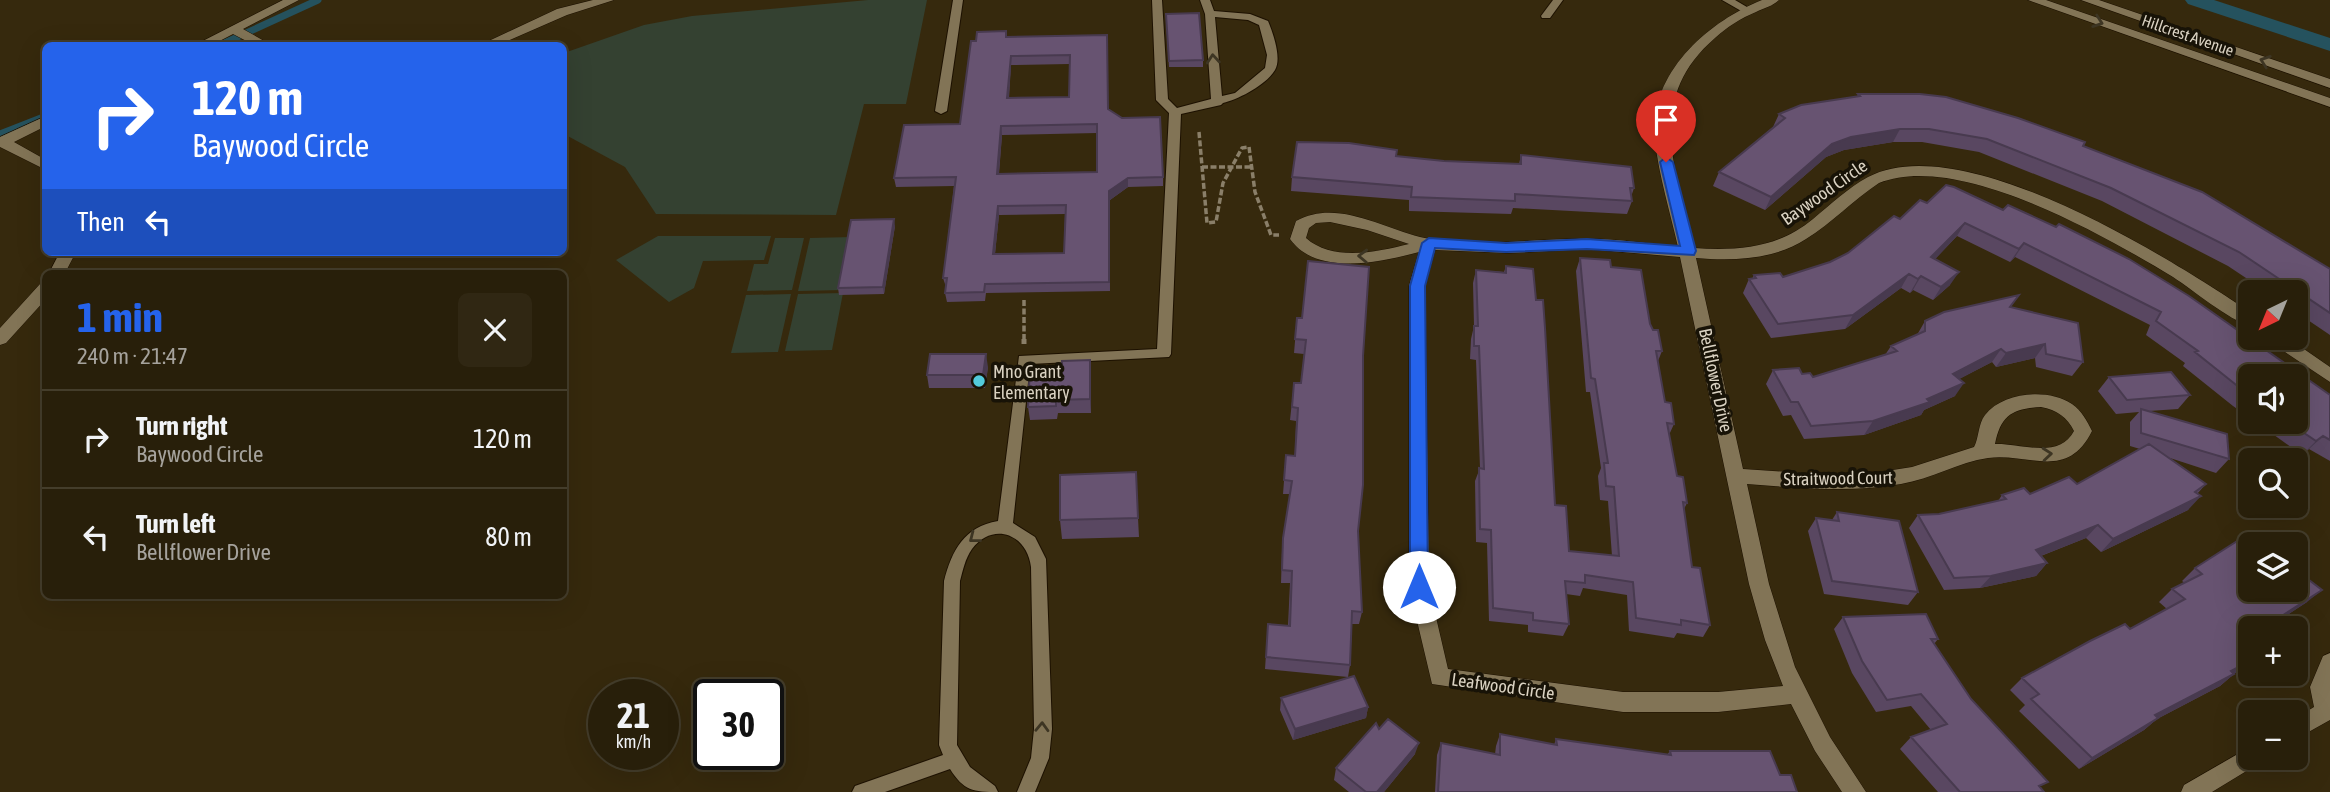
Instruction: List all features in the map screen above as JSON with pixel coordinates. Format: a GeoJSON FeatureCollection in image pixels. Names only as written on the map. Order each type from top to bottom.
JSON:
{"type":"FeatureCollection","features":[{"type":"Feature","properties":{"kind":"street"},"geometry":{"type":"LineString","coordinates":[[208,42],[293,0]]}},
{"type":"Feature","properties":{"kind":"street"},"geometry":{"type":"LineString","coordinates":[[493,42],[562,12],[608,0]]}},
{"type":"Feature","properties":{"kind":"street","name":"Bellflower Drive"},"geometry":{"type":"LineString","coordinates":[[1773,0],[1747,10],[1713,32],[1687,57],[1677,73],[1665,104],[1662,139],[1689,251],[1767,618],[1795,694],[1825,749],[1854,792]]}},
{"type":"Feature","properties":{"kind":"street","name":"Hillcrest Avenue"},"geometry":{"type":"LineString","coordinates":[[2034,0],[2330,103]]}},
{"type":"Feature","properties":{"kind":"street","name":"Hillcrest Avenue"},"geometry":{"type":"LineString","coordinates":[[2087,0],[2330,83]]}},
{"type":"Feature","properties":{"kind":"street"},"geometry":{"type":"LineString","coordinates":[[234,30],[259,42]]}},
{"type":"Feature","properties":{"kind":"street"},"geometry":{"type":"LineString","coordinates":[[1,143],[42,122]]}},
{"type":"Feature","properties":{"kind":"street"},"geometry":{"type":"LineString","coordinates":[[1,143],[42,164]]}},
{"type":"Feature","properties":{"kind":"street","name":"Baywood Circle"},"geometry":{"type":"LineString","coordinates":[[1429,243],[1389,256],[1337,255],[1307,248],[1298,239],[1298,234],[1304,224],[1325,218],[1366,222],[1399,236],[1429,243],[1506,248],[1587,244],[1752,252],[1783,245],[1805,233],[1880,177],[1903,170],[1936,170],[1970,177],[2009,191],[2110,236],[2179,271],[2238,312]]}},
{"type":"Feature","properties":{"kind":"street","name":"Leafwood Circle"},"geometry":{"type":"LineString","coordinates":[[1429,243],[1417,286],[1419,587],[1438,677],[1623,702],[1718,702],[1795,694]]}},
{"type":"Feature","properties":{"kind":"street"},"geometry":{"type":"LineString","coordinates":[[0,340],[42,293]]}},
{"type":"Feature","properties":{"kind":"street"},"geometry":{"type":"LineString","coordinates":[[2293,350],[2330,376]]}},
{"type":"Feature","properties":{"kind":"street","name":"Straitwood Court"},"geometry":{"type":"LineString","coordinates":[[1735,476],[1828,482],[1880,480],[1926,471],[1980,453],[2000,450],[2051,457],[2077,443],[2083,431],[2077,418],[2059,405],[2040,399],[2024,401],[1991,420],[1986,447],[1980,453]]}},
{"type":"Feature","properties":{"kind":"street"},"geometry":{"type":"LineString","coordinates":[[2308,723],[2327,713],[2321,687],[2330,662]]}},
{"type":"Feature","properties":{"kind":"street"},"geometry":{"type":"LineString","coordinates":[[2192,792],[2238,764]]}},
{"type":"Feature","properties":{"kind":"lane"},"geometry":{"type":"LineString","coordinates":[[941,111],[958,0]]}},
{"type":"Feature","properties":{"kind":"lane"},"geometry":{"type":"LineString","coordinates":[[1005,526],[1024,359],[1164,354],[1175,112],[1162,100],[1157,0]]}},
{"type":"Feature","properties":{"kind":"lane"},"geometry":{"type":"LineString","coordinates":[[1205,0],[1210,15],[1217,103]]}},
{"type":"Feature","properties":{"kind":"lane"},"geometry":{"type":"LineString","coordinates":[[1546,16],[1558,0]]}},
{"type":"Feature","properties":{"kind":"lane"},"geometry":{"type":"LineString","coordinates":[[1727,0],[1747,10]]}},
{"type":"Feature","properties":{"kind":"lane"},"geometry":{"type":"LineString","coordinates":[[1175,112],[1239,95],[1263,78],[1270,69],[1272,55],[1264,23],[1250,17],[1210,15]]}},
{"type":"Feature","properties":{"kind":"lane"},"geometry":{"type":"LineString","coordinates":[[989,792],[976,785],[952,760],[947,732],[953,581],[962,547],[979,531],[1005,526],[1032,542],[1039,567],[1043,729],[1040,758],[1026,792]]}},
{"type":"Feature","properties":{"kind":"lane"},"geometry":{"type":"LineString","coordinates":[[861,792],[952,760]]}},
{"type":"Feature","properties":{"kind":"path"},"geometry":{"type":"LineString","coordinates":[[1199,132],[1207,223],[1216,222],[1223,183],[1242,148],[1249,147],[1255,192],[1270,235],[1287,235]]}},
{"type":"Feature","properties":{"kind":"path"},"geometry":{"type":"LineString","coordinates":[[1202,167],[1252,167]]}},
{"type":"Feature","properties":{"kind":"path"},"geometry":{"type":"LineString","coordinates":[[1024,300],[1024,359]]}},
{"type":"Feature","properties":{"kind":"green space"},"geometry":{"type":"Polygon","coordinates":[[[868,0],[927,0],[906,104],[864,104],[836,215],[656,214],[625,167],[567,136],[567,52],[644,25],[692,16],[868,0]]]}},
{"type":"Feature","properties":{"kind":"green space"},"geometry":{"type":"Polygon","coordinates":[[[658,236],[771,236],[764,260],[703,261],[694,288],[669,302],[616,260],[658,236]]]}},
{"type":"Feature","properties":{"kind":"green space"},"geometry":{"type":"Polygon","coordinates":[[[853,237],[843,290],[798,291],[810,238],[853,237]]]}},
{"type":"Feature","properties":{"kind":"green space"},"geometry":{"type":"Polygon","coordinates":[[[775,238],[804,238],[792,290],[747,291],[754,264],[768,264],[775,238]]]}},
{"type":"Feature","properties":{"kind":"green space"},"geometry":{"type":"Polygon","coordinates":[[[843,293],[832,350],[785,351],[798,294],[843,293]]]}},
{"type":"Feature","properties":{"kind":"green space"},"geometry":{"type":"Polygon","coordinates":[[[791,294],[778,352],[731,353],[746,295],[791,294]]]}},
{"type":"Feature","properties":{"kind":"building"},"geometry":{"type":"Polygon","coordinates":[[[1199,13],[1203,60],[1169,61],[1166,14],[1199,13]]]}},
{"type":"Feature","properties":{"kind":"building"},"geometry":{"type":"Polygon","coordinates":[[[1006,31],[1006,37],[1107,35],[1108,109],[1122,118],[1160,117],[1163,177],[1128,178],[1109,191],[1109,282],[985,284],[984,292],[945,293],[947,278],[943,278],[956,177],[894,178],[904,125],[960,124],[971,41],[976,41],[977,32],[1006,31]],[[1070,55],[1011,56],[1007,98],[1069,97],[1070,55]],[[1097,124],[1001,126],[997,174],[1097,172],[1097,124]],[[1066,205],[998,206],[993,254],[1064,253],[1066,205]]]}},
{"type":"Feature","properties":{"kind":"building"},"geometry":{"type":"Polygon","coordinates":[[[1858,94],[1920,94],[1946,97],[2018,118],[2085,142],[2083,146],[2202,192],[2330,269],[2330,313],[2308,298],[2308,280],[2281,280],[2239,252],[2111,188],[1987,139],[1929,129],[1900,129],[1851,137],[1832,144],[1771,197],[1719,172],[1785,118],[1779,114],[1801,105],[1860,96],[1858,94]]]}},
{"type":"Feature","properties":{"kind":"building"},"geometry":{"type":"Polygon","coordinates":[[[1297,142],[1349,143],[1397,150],[1396,156],[1444,161],[1521,164],[1521,155],[1631,167],[1634,188],[1630,188],[1632,201],[1515,194],[1515,201],[1411,197],[1412,187],[1292,177],[1297,142]]]}},
{"type":"Feature","properties":{"kind":"building"},"geometry":{"type":"Polygon","coordinates":[[[1946,185],[2003,210],[2008,205],[2056,227],[2059,224],[2129,259],[2238,330],[2238,350],[2266,350],[2286,364],[2238,364],[2238,386],[2195,352],[2198,351],[2156,321],[2161,312],[2024,243],[2019,249],[1965,223],[1931,257],[1959,272],[1941,287],[1921,276],[1918,279],[1909,274],[1853,315],[1778,324],[1749,279],[1756,278],[1754,275],[1780,273],[1783,277],[1830,262],[1848,253],[1894,216],[1900,219],[1920,200],[1927,203],[1946,185]]]}},
{"type":"Feature","properties":{"kind":"building"},"geometry":{"type":"Polygon","coordinates":[[[894,219],[883,287],[838,288],[851,220],[894,219]]]}},
{"type":"Feature","properties":{"kind":"building"},"geometry":{"type":"Polygon","coordinates":[[[1580,258],[1610,260],[1611,267],[1641,270],[1650,324],[1653,330],[1658,330],[1662,351],[1656,351],[1665,402],[1671,403],[1674,424],[1667,423],[1677,476],[1683,477],[1687,503],[1683,502],[1692,567],[1700,568],[1710,625],[1681,620],[1681,625],[1636,618],[1633,582],[1585,575],[1585,583],[1565,581],[1569,624],[1533,620],[1533,613],[1493,608],[1491,530],[1480,529],[1479,468],[1484,469],[1479,346],[1474,346],[1474,326],[1478,326],[1476,270],[1506,273],[1506,266],[1533,269],[1536,300],[1543,300],[1555,505],[1566,506],[1569,551],[1619,556],[1614,487],[1606,486],[1604,463],[1608,463],[1595,379],[1591,378],[1580,258]]]}},
{"type":"Feature","properties":{"kind":"building"},"geometry":{"type":"Polygon","coordinates":[[[1308,261],[1369,267],[1363,356],[1363,485],[1358,531],[1362,612],[1352,611],[1350,665],[1266,657],[1268,624],[1290,626],[1292,571],[1282,570],[1283,538],[1292,481],[1284,480],[1286,455],[1295,456],[1298,408],[1292,407],[1294,383],[1301,383],[1306,340],[1295,339],[1297,318],[1302,318],[1308,261]]]}},
{"type":"Feature","properties":{"kind":"building"},"geometry":{"type":"Polygon","coordinates":[[[2019,295],[2010,307],[2078,323],[2083,362],[2046,354],[2045,344],[2006,353],[2001,349],[1953,374],[1964,383],[1927,399],[1930,402],[1873,421],[1811,426],[1798,402],[1791,402],[1773,370],[1799,368],[1802,374],[1810,373],[1813,377],[1897,351],[1891,346],[1925,331],[1925,321],[1944,312],[2019,295]]]}},
{"type":"Feature","properties":{"kind":"building"},"geometry":{"type":"Polygon","coordinates":[[[930,354],[986,354],[983,375],[927,375],[930,354]]]}},
{"type":"Feature","properties":{"kind":"building"},"geometry":{"type":"Polygon","coordinates":[[[1090,360],[1090,399],[1056,400],[1056,406],[1028,407],[1030,367],[1062,366],[1062,361],[1090,360]]]}},
{"type":"Feature","properties":{"kind":"building"},"geometry":{"type":"Polygon","coordinates":[[[2171,372],[2190,395],[2127,400],[2109,377],[2171,372]]]}},
{"type":"Feature","properties":{"kind":"building"},"geometry":{"type":"Polygon","coordinates":[[[2308,380],[2330,395],[2330,440],[2323,436],[2316,441],[2306,434],[2308,434],[2308,380]]]}},
{"type":"Feature","properties":{"kind":"building"},"geometry":{"type":"Polygon","coordinates":[[[2141,409],[2227,434],[2229,459],[2141,433],[2141,409]]]}},
{"type":"Feature","properties":{"kind":"building"},"geometry":{"type":"Polygon","coordinates":[[[2149,444],[2206,484],[2195,492],[2201,496],[2113,539],[2098,525],[2036,550],[2047,563],[1991,576],[1954,578],[1918,515],[1939,514],[2006,499],[2002,495],[2024,488],[2030,494],[2069,477],[2077,484],[2149,444]]]}},
{"type":"Feature","properties":{"kind":"building"},"geometry":{"type":"Polygon","coordinates":[[[1136,472],[1138,518],[1060,520],[1060,475],[1136,472]]]}},
{"type":"Feature","properties":{"kind":"building"},"geometry":{"type":"Polygon","coordinates":[[[1837,512],[1899,521],[1918,592],[1832,581],[1816,518],[1839,521],[1837,512]]]}},
{"type":"Feature","properties":{"kind":"building"},"geometry":{"type":"Polygon","coordinates":[[[2238,541],[2238,602],[2303,602],[2282,616],[2238,616],[2238,667],[2231,671],[2234,674],[2155,715],[2158,718],[2092,758],[2031,699],[2039,694],[2022,678],[2125,624],[2130,629],[2185,599],[2172,589],[2202,574],[2195,568],[2238,541]]]}},
{"type":"Feature","properties":{"kind":"building"},"geometry":{"type":"Polygon","coordinates":[[[2308,579],[2322,590],[2308,599],[2308,579]]]}},
{"type":"Feature","properties":{"kind":"building"},"geometry":{"type":"Polygon","coordinates":[[[1926,614],[1938,639],[1931,639],[1971,699],[2048,782],[2039,786],[2044,792],[1960,792],[1911,737],[1947,724],[1921,694],[1887,700],[1862,661],[1843,617],[1926,614]]]}},
{"type":"Feature","properties":{"kind":"building"},"geometry":{"type":"Polygon","coordinates":[[[1354,676],[1368,707],[1295,729],[1281,698],[1354,676]]]}},
{"type":"Feature","properties":{"kind":"building"},"geometry":{"type":"Polygon","coordinates":[[[1388,719],[1419,743],[1377,792],[1366,792],[1336,768],[1376,723],[1379,729],[1388,719]]]}},
{"type":"Feature","properties":{"kind":"building"},"geometry":{"type":"Polygon","coordinates":[[[1500,734],[1557,745],[1556,739],[1671,755],[1670,751],[1770,751],[1780,775],[1791,775],[1797,792],[1438,792],[1441,743],[1500,755],[1500,734]]]}},
{"type":"Feature","properties":{"kind":"waterway"},"geometry":{"type":"LineString","coordinates":[[227,42],[318,0]]}},
{"type":"Feature","properties":{"kind":"waterway"},"geometry":{"type":"LineString","coordinates":[[2195,0],[2330,45]]}},
{"type":"Feature","properties":{"kind":"waterway"},"geometry":{"type":"LineString","coordinates":[[0,134],[42,118]]}},
{"type":"Feature","properties":{"kind":"place","name":"Mno Grant Elementary"},"geometry":{"type":"Point","coordinates":[979,381]}},
{"type":"Feature","properties":{"kind":"route"},"geometry":{"type":"LineString","coordinates":[[1419,587],[1417,286],[1418,274],[1429,243],[1506,248],[1587,244],[1689,251],[1666,162]]}}]}
